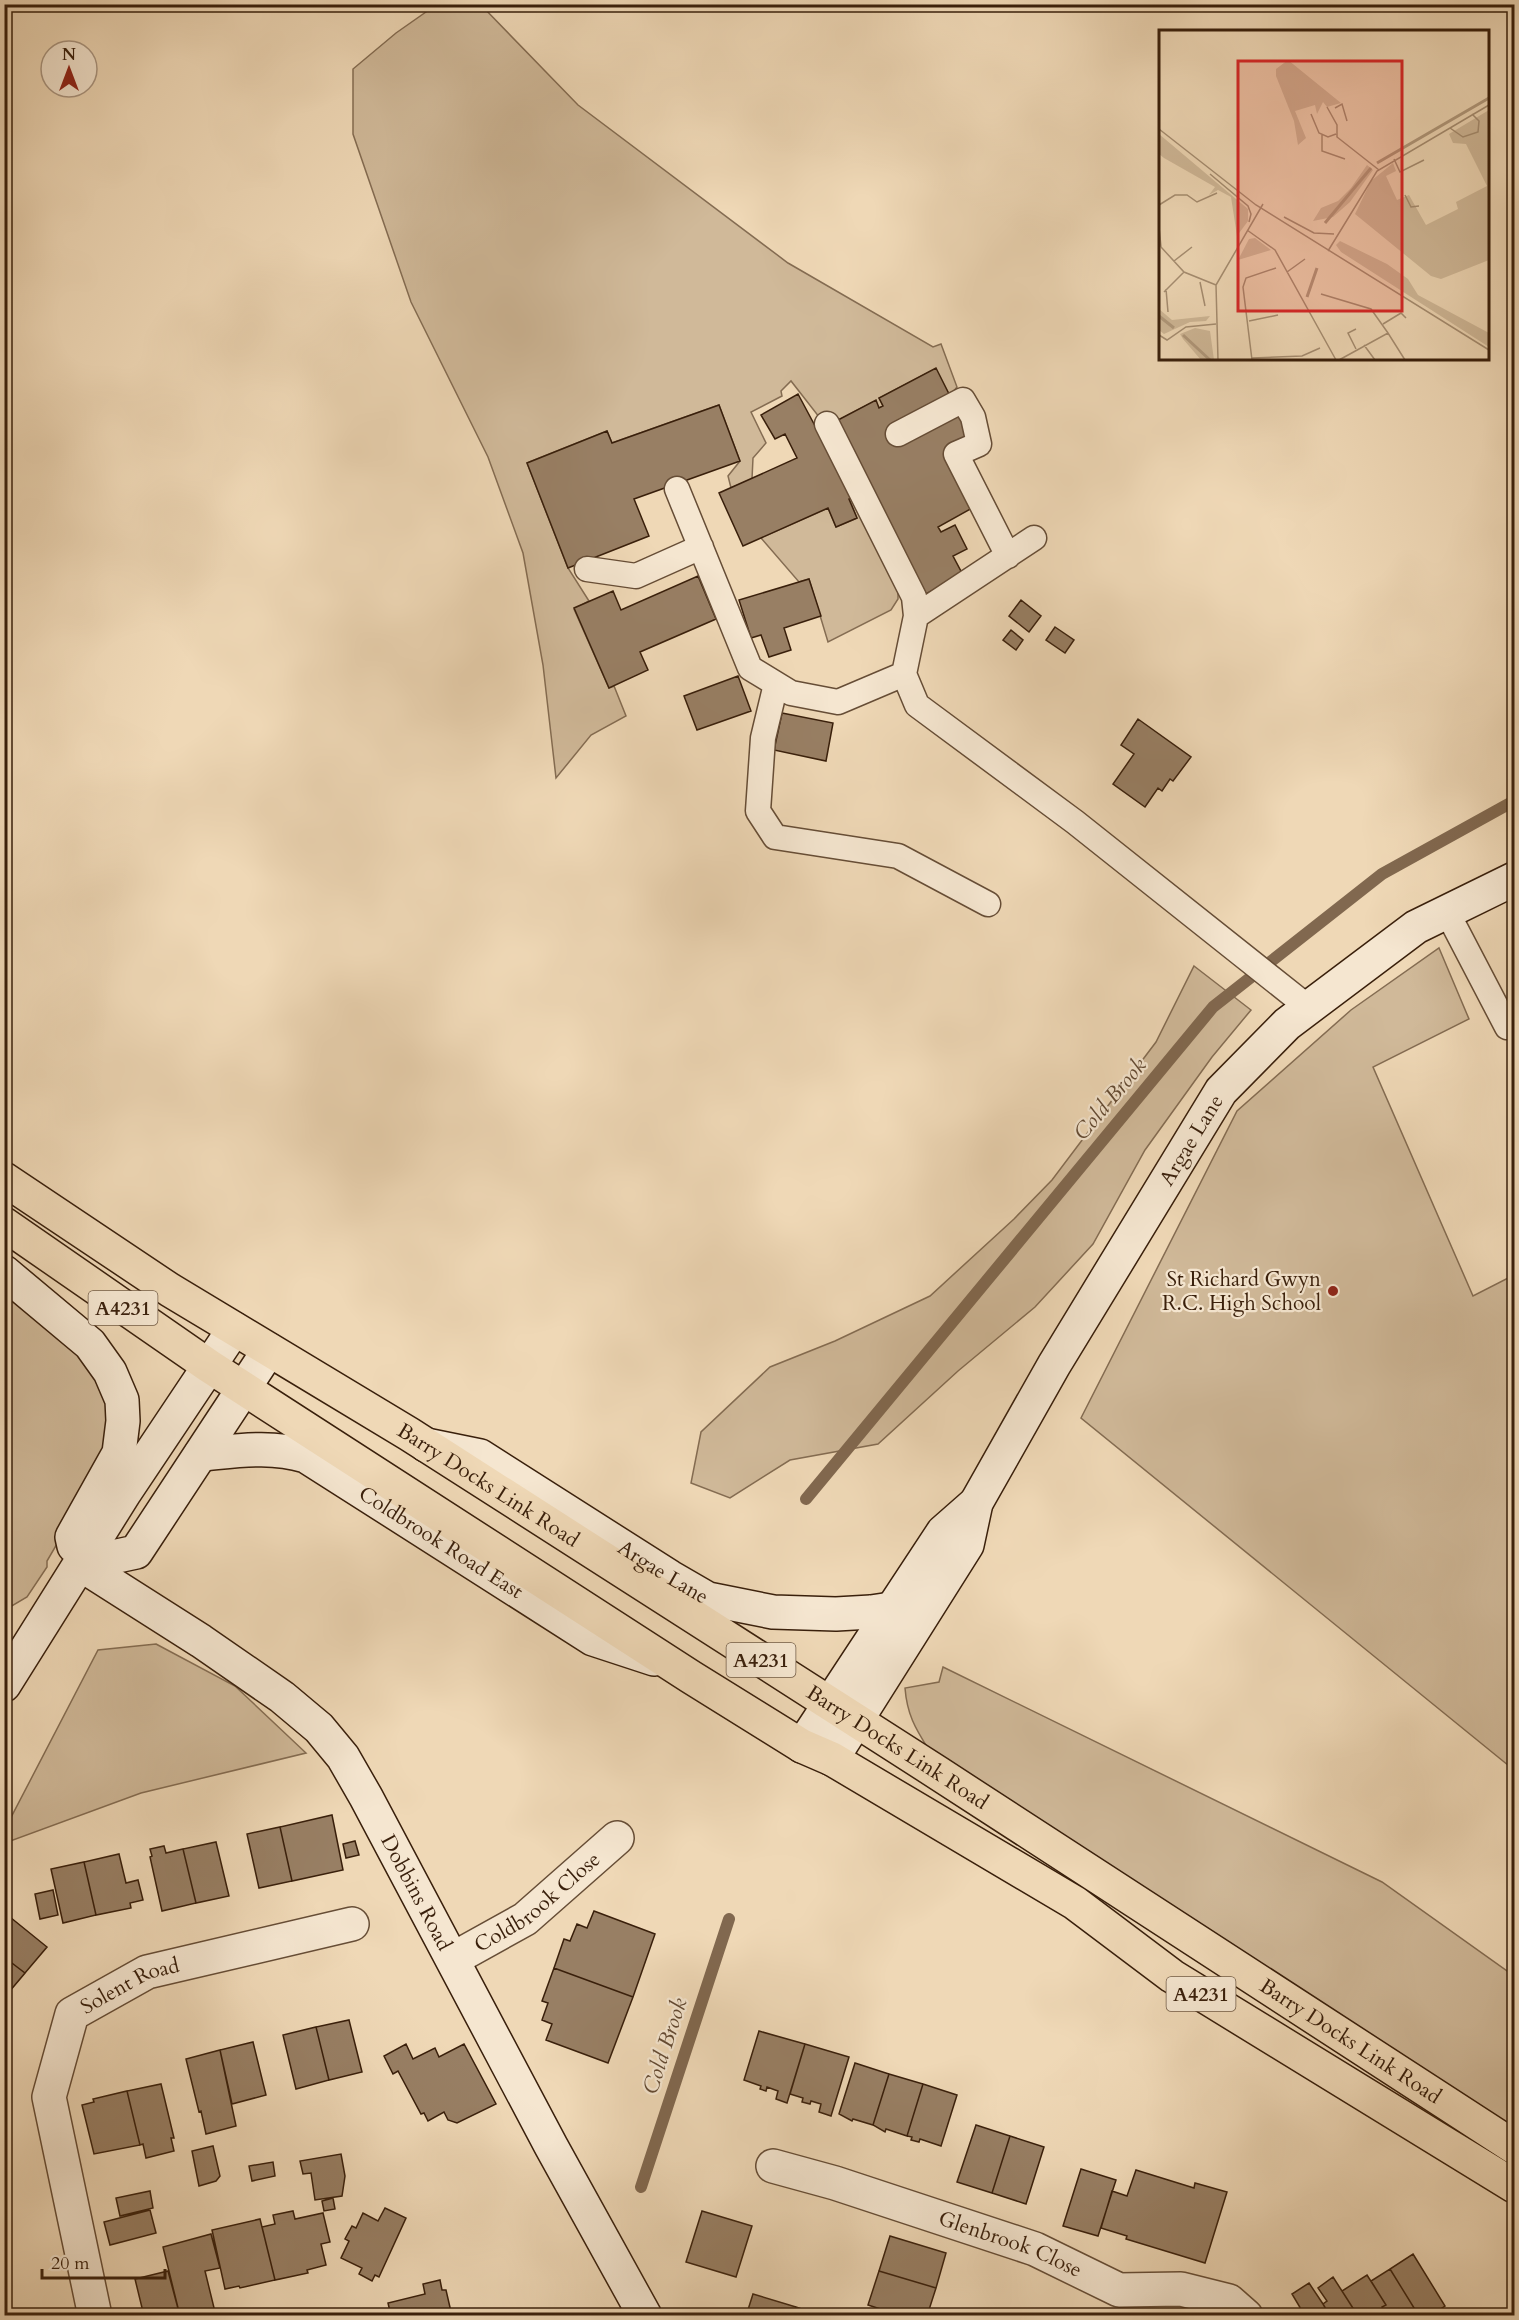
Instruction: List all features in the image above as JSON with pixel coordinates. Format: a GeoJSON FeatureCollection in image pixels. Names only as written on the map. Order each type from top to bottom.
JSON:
{"type":"FeatureCollection","features":[{"type":"Feature","properties":{"kind":"main road","name":"Barry Docks Link Road"},"geometry":{"type":"LineString","coordinates":[[4,1179],[116,1256],[424,1444],[1515,2147]]}},
{"type":"Feature","properties":{"kind":"main road","name":"Barry Docks Link Road"},"geometry":{"type":"LineString","coordinates":[[4,1224],[209,1366],[673,1665],[802,1746],[832,1759],[1075,1903],[1172,1976],[1515,2186]]}},
{"type":"Feature","properties":{"kind":"street","name":"Argae Lane"},"geometry":{"type":"LineString","coordinates":[[832,1759],[967,1545],[976,1503],[1054,1365],[1221,1092],[1287,1024],[1416,927],[1515,879]]}},
{"type":"Feature","properties":{"kind":"street"},"geometry":{"type":"LineString","coordinates":[[4,1272],[90,1344],[110,1372],[122,1400],[123,1421],[119,1453],[72,1537],[80,1564]]}},
{"type":"Feature","properties":{"kind":"street"},"geometry":{"type":"LineString","coordinates":[[4,1685],[125,1492],[234,1329]]}},
{"type":"Feature","properties":{"kind":"street"},"geometry":{"type":"LineString","coordinates":[[80,1564],[136,1551],[269,1350]]}},
{"type":"Feature","properties":{"kind":"street","name":"Argae Lane"},"geometry":{"type":"LineString","coordinates":[[424,1444],[480,1456],[708,1599],[773,1612],[836,1614],[891,1609]]}},
{"type":"Feature","properties":{"kind":"street","name":"Coldbrook Road East"},"geometry":{"type":"LineString","coordinates":[[201,1454],[257,1449],[288,1451],[306,1456],[593,1640],[673,1665]]}},
{"type":"Feature","properties":{"kind":"street","name":"Argae Lane"},"geometry":{"type":"LineString","coordinates":[[802,1746],[943,1532],[976,1503]]}},
{"type":"Feature","properties":{"kind":"street","name":"Dobbins Road"},"geometry":{"type":"LineString","coordinates":[[80,1564],[201,1641],[282,1697],[319,1728],[344,1757],[550,2146],[645,2316]]}},
{"type":"Feature","properties":{"kind":"street","name":"Coldbrook Close"},"geometry":{"type":"LineString","coordinates":[[453,1959],[525,1919],[617,1838]]}},
{"type":"Feature","properties":{"kind":"street","name":"Solent Road"},"geometry":{"type":"LineString","coordinates":[[95,2316],[49,2097],[72,2014],[147,1972],[352,1924]]}},
{"type":"Feature","properties":{"kind":"street","name":"Glenbrook Close"},"geometry":{"type":"LineString","coordinates":[[773,2166],[835,2183],[1035,2249],[1119,2290],[1181,2289],[1229,2301],[1246,2316]]}},
{"type":"Feature","properties":{"kind":"lane"},"geometry":{"type":"LineString","coordinates":[[898,434],[963,400],[973,417],[979,444],[956,454],[1008,556]]}},
{"type":"Feature","properties":{"kind":"lane"},"geometry":{"type":"LineString","coordinates":[[827,424],[914,597],[916,616],[904,674],[917,705],[1075,822],[1309,1008]]}},
{"type":"Feature","properties":{"kind":"lane"},"geometry":{"type":"LineString","coordinates":[[677,489],[750,668],[791,693],[838,702],[904,674]]}},
{"type":"Feature","properties":{"kind":"lane"},"geometry":{"type":"LineString","coordinates":[[916,616],[1034,538]]}},
{"type":"Feature","properties":{"kind":"lane"},"geometry":{"type":"LineString","coordinates":[[587,569],[636,576],[700,547]]}},
{"type":"Feature","properties":{"kind":"lane"},"geometry":{"type":"LineString","coordinates":[[776,684],[763,738],[758,811],[775,837],[898,856],[988,904]]}},
{"type":"Feature","properties":{"kind":"lane"},"geometry":{"type":"LineString","coordinates":[[1448,912],[1507,1027],[1515,1023]]}},
{"type":"Feature","properties":{"kind":"shaded area"},"geometry":{"type":"Polygon","coordinates":[[[436,5],[481,5],[578,105],[788,263],[933,347],[941,344],[957,387],[950,396],[935,369],[879,398],[883,406],[879,408],[875,401],[838,420],[823,422],[791,381],[781,391],[782,396],[751,412],[766,443],[753,458],[752,479],[731,488],[728,476],[740,461],[719,405],[612,443],[607,431],[527,463],[568,568],[589,601],[574,609],[609,688],[614,686],[626,716],[591,735],[556,778],[543,665],[523,553],[488,457],[411,302],[353,134],[353,69],[396,33],[436,5]]]}},
{"type":"Feature","properties":{"kind":"shaded area"},"geometry":{"type":"Polygon","coordinates":[[[852,497],[898,590],[898,599],[891,610],[828,642],[809,579],[799,582],[761,538],[828,508],[836,527],[857,518],[849,499],[852,497]]]}},
{"type":"Feature","properties":{"kind":"shaded area","name":"St Richard Gwyn R.C. High School"},"geometry":{"type":"Polygon","coordinates":[[[1439,948],[1469,1019],[1373,1067],[1473,1296],[1514,1275],[1514,1770],[1081,1418],[1237,1111],[1351,1010],[1439,948]]]}},
{"type":"Feature","properties":{"kind":"shaded area"},"geometry":{"type":"Polygon","coordinates":[[[1194,966],[1251,1010],[1212,1057],[1145,1150],[1093,1244],[1035,1307],[958,1371],[878,1444],[790,1460],[730,1498],[691,1483],[701,1432],[770,1367],[835,1341],[930,1296],[1014,1219],[1052,1180],[1156,1042],[1194,966]]]}},
{"type":"Feature","properties":{"kind":"shaded area"},"geometry":{"type":"Polygon","coordinates":[[[4,1283],[93,1370],[106,1400],[109,1442],[93,1482],[47,1561],[47,1567],[27,1597],[5,1610],[4,1283]]]}},
{"type":"Feature","properties":{"kind":"shaded area"},"geometry":{"type":"Polygon","coordinates":[[[156,1644],[235,1686],[306,1753],[141,1793],[5,1843],[5,1829],[98,1650],[156,1644]]]}},
{"type":"Feature","properties":{"kind":"shaded area"},"geometry":{"type":"Polygon","coordinates":[[[943,1667],[1382,1882],[1514,1976],[1514,2130],[929,1750],[912,1720],[905,1688],[939,1682],[943,1667]]]}},
{"type":"Feature","properties":{"kind":"building"},"geometry":{"type":"Polygon","coordinates":[[[936,368],[951,398],[889,426],[897,442],[959,413],[973,439],[946,453],[974,507],[938,527],[941,532],[955,525],[967,549],[953,556],[963,575],[926,594],[856,461],[859,460],[838,420],[876,400],[879,408],[883,406],[879,398],[936,368]]]}},
{"type":"Feature","properties":{"kind":"building"},"geometry":{"type":"Polygon","coordinates":[[[798,394],[853,497],[849,499],[857,518],[836,527],[828,508],[743,546],[719,493],[797,458],[785,434],[775,439],[761,415],[798,394]]]}},
{"type":"Feature","properties":{"kind":"building"},"geometry":{"type":"Polygon","coordinates":[[[719,405],[740,461],[634,499],[649,536],[568,568],[527,463],[607,431],[612,443],[719,405]]]}},
{"type":"Feature","properties":{"kind":"building"},"geometry":{"type":"Polygon","coordinates":[[[698,576],[716,619],[640,652],[648,670],[609,688],[574,608],[613,591],[621,610],[698,576]]]}},
{"type":"Feature","properties":{"kind":"building"},"geometry":{"type":"Polygon","coordinates":[[[809,579],[821,616],[784,628],[791,650],[769,657],[761,635],[751,638],[739,600],[809,579]]]}},
{"type":"Feature","properties":{"kind":"building"},"geometry":{"type":"Polygon","coordinates":[[[1021,600],[1041,616],[1029,632],[1009,616],[1021,600]]]}},
{"type":"Feature","properties":{"kind":"building"},"geometry":{"type":"Polygon","coordinates":[[[1055,627],[1074,640],[1065,653],[1046,640],[1055,627]]]}},
{"type":"Feature","properties":{"kind":"building"},"geometry":{"type":"Polygon","coordinates":[[[1011,630],[1023,640],[1016,650],[1003,640],[1011,630]]]}},
{"type":"Feature","properties":{"kind":"building"},"geometry":{"type":"Polygon","coordinates":[[[738,676],[751,711],[697,730],[684,696],[738,676]]]}},
{"type":"Feature","properties":{"kind":"building"},"geometry":{"type":"Polygon","coordinates":[[[782,713],[833,723],[826,761],[774,750],[782,713]]]}},
{"type":"Feature","properties":{"kind":"building"},"geometry":{"type":"Polygon","coordinates":[[[1138,719],[1191,757],[1173,781],[1170,779],[1162,791],[1158,788],[1145,807],[1113,784],[1134,754],[1121,745],[1138,719]]]}},
{"type":"Feature","properties":{"kind":"building"},"geometry":{"type":"Polygon","coordinates":[[[332,1815],[343,1870],[292,1881],[280,1827],[332,1815]]]}},
{"type":"Feature","properties":{"kind":"building"},"geometry":{"type":"Polygon","coordinates":[[[280,1827],[292,1881],[259,1888],[247,1834],[280,1827]]]}},
{"type":"Feature","properties":{"kind":"building"},"geometry":{"type":"Polygon","coordinates":[[[355,1841],[359,1855],[346,1858],[343,1844],[355,1841]]]}},
{"type":"Feature","properties":{"kind":"building"},"geometry":{"type":"Polygon","coordinates":[[[216,1842],[229,1896],[196,1903],[183,1849],[216,1842]]]}},
{"type":"Feature","properties":{"kind":"building"},"geometry":{"type":"Polygon","coordinates":[[[164,1846],[166,1853],[183,1849],[196,1903],[162,1911],[150,1849],[164,1846]]]}},
{"type":"Feature","properties":{"kind":"building"},"geometry":{"type":"Polygon","coordinates":[[[119,1854],[126,1883],[138,1880],[143,1900],[130,1903],[131,1908],[96,1915],[84,1862],[119,1854]]]}},
{"type":"Feature","properties":{"kind":"building"},"geometry":{"type":"Polygon","coordinates":[[[84,1862],[96,1915],[63,1923],[51,1869],[84,1862]]]}},
{"type":"Feature","properties":{"kind":"building"},"geometry":{"type":"Polygon","coordinates":[[[53,1890],[58,1915],[40,1919],[35,1894],[53,1890]]]}},
{"type":"Feature","properties":{"kind":"building"},"geometry":{"type":"Polygon","coordinates":[[[594,1911],[655,1934],[633,1997],[554,1968],[564,1939],[570,1941],[577,1924],[587,1928],[594,1911]]]}},
{"type":"Feature","properties":{"kind":"building"},"geometry":{"type":"Polygon","coordinates":[[[5,1913],[47,1947],[25,1973],[4,1957],[5,1913]]]}},
{"type":"Feature","properties":{"kind":"building"},"geometry":{"type":"Polygon","coordinates":[[[4,1957],[25,1973],[4,1998],[4,1957]]]}},
{"type":"Feature","properties":{"kind":"building"},"geometry":{"type":"Polygon","coordinates":[[[554,1968],[633,1997],[608,2063],[546,2040],[552,2024],[542,2020],[548,2003],[542,2001],[554,1968]]]}},
{"type":"Feature","properties":{"kind":"building"},"geometry":{"type":"Polygon","coordinates":[[[349,2020],[362,2072],[329,2080],[316,2027],[349,2020]]]}},
{"type":"Feature","properties":{"kind":"building"},"geometry":{"type":"Polygon","coordinates":[[[316,2027],[329,2080],[296,2089],[283,2035],[316,2027]]]}},
{"type":"Feature","properties":{"kind":"building"},"geometry":{"type":"Polygon","coordinates":[[[759,2031],[805,2044],[787,2103],[776,2099],[778,2091],[767,2087],[766,2091],[760,2089],[761,2086],[744,2080],[759,2031]]]}},
{"type":"Feature","properties":{"kind":"building"},"geometry":{"type":"Polygon","coordinates":[[[253,2042],[266,2095],[232,2104],[220,2050],[253,2042]]]}},
{"type":"Feature","properties":{"kind":"building"},"geometry":{"type":"Polygon","coordinates":[[[406,2044],[413,2059],[435,2048],[439,2057],[464,2044],[496,2104],[457,2123],[448,2120],[444,2112],[428,2121],[424,2113],[421,2114],[398,2071],[393,2074],[384,2056],[406,2044]]]}},
{"type":"Feature","properties":{"kind":"building"},"geometry":{"type":"Polygon","coordinates":[[[805,2044],[849,2057],[831,2116],[819,2112],[821,2104],[811,2101],[810,2104],[802,2102],[803,2098],[790,2094],[805,2044]]]}},
{"type":"Feature","properties":{"kind":"building"},"geometry":{"type":"Polygon","coordinates":[[[220,2050],[236,2126],[206,2134],[186,2059],[220,2050]]]}},
{"type":"Feature","properties":{"kind":"building"},"geometry":{"type":"Polygon","coordinates":[[[855,2063],[889,2074],[873,2125],[853,2119],[852,2121],[839,2114],[855,2063]]]}},
{"type":"Feature","properties":{"kind":"building"},"geometry":{"type":"Polygon","coordinates":[[[889,2074],[923,2084],[907,2136],[886,2129],[885,2132],[873,2125],[889,2074]]]}},
{"type":"Feature","properties":{"kind":"building"},"geometry":{"type":"Polygon","coordinates":[[[161,2084],[174,2138],[171,2138],[174,2151],[146,2158],[143,2144],[140,2145],[127,2091],[161,2084]]]}},
{"type":"Feature","properties":{"kind":"building"},"geometry":{"type":"Polygon","coordinates":[[[923,2084],[957,2095],[941,2146],[920,2139],[919,2142],[911,2140],[912,2137],[907,2136],[923,2084]]]}},
{"type":"Feature","properties":{"kind":"building"},"geometry":{"type":"Polygon","coordinates":[[[127,2091],[140,2145],[94,2154],[82,2105],[94,2102],[93,2099],[127,2091]]]}},
{"type":"Feature","properties":{"kind":"building"},"geometry":{"type":"Polygon","coordinates":[[[976,2125],[1010,2136],[992,2193],[957,2182],[976,2125]]]}},
{"type":"Feature","properties":{"kind":"building"},"geometry":{"type":"Polygon","coordinates":[[[1010,2136],[1044,2147],[1026,2204],[992,2193],[1010,2136]]]}},
{"type":"Feature","properties":{"kind":"building"},"geometry":{"type":"Polygon","coordinates":[[[213,2146],[220,2176],[216,2181],[199,2186],[192,2151],[213,2146]]]}},
{"type":"Feature","properties":{"kind":"building"},"geometry":{"type":"Polygon","coordinates":[[[341,2154],[345,2176],[342,2196],[315,2200],[311,2173],[303,2174],[300,2161],[341,2154]]]}},
{"type":"Feature","properties":{"kind":"building"},"geometry":{"type":"Polygon","coordinates":[[[273,2162],[275,2176],[252,2181],[249,2166],[273,2162]]]}},
{"type":"Feature","properties":{"kind":"building"},"geometry":{"type":"Polygon","coordinates":[[[1081,2169],[1116,2180],[1098,2236],[1063,2226],[1081,2169]]]}},
{"type":"Feature","properties":{"kind":"building"},"geometry":{"type":"Polygon","coordinates":[[[1136,2170],[1194,2188],[1195,2183],[1227,2192],[1205,2263],[1126,2239],[1127,2236],[1101,2228],[1112,2191],[1127,2196],[1136,2170]]]}},
{"type":"Feature","properties":{"kind":"building"},"geometry":{"type":"Polygon","coordinates":[[[150,2191],[153,2208],[120,2216],[116,2198],[150,2191]]]}},
{"type":"Feature","properties":{"kind":"building"},"geometry":{"type":"Polygon","coordinates":[[[333,2198],[335,2209],[324,2211],[322,2201],[333,2198]]]}},
{"type":"Feature","properties":{"kind":"building"},"geometry":{"type":"Polygon","coordinates":[[[385,2208],[406,2218],[379,2277],[375,2275],[372,2281],[359,2274],[362,2268],[341,2258],[349,2241],[345,2239],[352,2226],[356,2228],[363,2213],[378,2221],[385,2208]]]}},
{"type":"Feature","properties":{"kind":"building"},"geometry":{"type":"Polygon","coordinates":[[[150,2210],[156,2233],[110,2245],[104,2222],[150,2210]]]}},
{"type":"Feature","properties":{"kind":"building"},"geometry":{"type":"Polygon","coordinates":[[[293,2211],[295,2219],[323,2213],[330,2242],[321,2244],[326,2265],[307,2270],[308,2273],[275,2280],[262,2227],[275,2224],[273,2215],[293,2211]]]}},
{"type":"Feature","properties":{"kind":"building"},"geometry":{"type":"Polygon","coordinates":[[[702,2211],[752,2226],[736,2277],[686,2262],[702,2211]]]}},
{"type":"Feature","properties":{"kind":"building"},"geometry":{"type":"Polygon","coordinates":[[[260,2219],[275,2280],[225,2289],[212,2230],[260,2219]]]}},
{"type":"Feature","properties":{"kind":"building"},"geometry":{"type":"Polygon","coordinates":[[[211,2234],[220,2268],[205,2271],[216,2316],[180,2316],[163,2247],[211,2234]]]}},
{"type":"Feature","properties":{"kind":"building"},"geometry":{"type":"Polygon","coordinates":[[[890,2236],[946,2253],[936,2288],[879,2271],[890,2236]]]}},
{"type":"Feature","properties":{"kind":"building"},"geometry":{"type":"Polygon","coordinates":[[[1413,2254],[1445,2306],[1430,2316],[1419,2316],[1390,2269],[1413,2254]]]}},
{"type":"Feature","properties":{"kind":"building"},"geometry":{"type":"Polygon","coordinates":[[[4,2257],[10,2257],[11,2291],[4,2291],[4,2257]]]}},
{"type":"Feature","properties":{"kind":"building"},"geometry":{"type":"Polygon","coordinates":[[[1390,2269],[1419,2316],[1388,2316],[1382,2307],[1386,2305],[1371,2281],[1390,2269]]]}},
{"type":"Feature","properties":{"kind":"building"},"geometry":{"type":"Polygon","coordinates":[[[168,2271],[180,2316],[144,2316],[135,2279],[168,2271]]]}},
{"type":"Feature","properties":{"kind":"building"},"geometry":{"type":"Polygon","coordinates":[[[879,2271],[936,2288],[927,2316],[902,2316],[868,2305],[879,2271]]]}},
{"type":"Feature","properties":{"kind":"building"},"geometry":{"type":"Polygon","coordinates":[[[1367,2275],[1386,2305],[1382,2307],[1388,2316],[1358,2316],[1342,2291],[1367,2275]]]}},
{"type":"Feature","properties":{"kind":"building"},"geometry":{"type":"Polygon","coordinates":[[[1333,2277],[1358,2316],[1330,2316],[1323,2304],[1327,2301],[1318,2288],[1333,2277]]]}},
{"type":"Feature","properties":{"kind":"building"},"geometry":{"type":"Polygon","coordinates":[[[440,2280],[442,2290],[446,2290],[452,2316],[391,2316],[388,2303],[425,2294],[423,2284],[440,2280]]]}},
{"type":"Feature","properties":{"kind":"building"},"geometry":{"type":"Polygon","coordinates":[[[1309,2283],[1330,2316],[1305,2316],[1292,2294],[1309,2283]]]}},
{"type":"Feature","properties":{"kind":"building"},"geometry":{"type":"Polygon","coordinates":[[[753,2294],[796,2307],[793,2316],[746,2316],[753,2294]]]}},
{"type":"Feature","properties":{"kind":"building"},"geometry":{"type":"Polygon","coordinates":[[[796,2307],[822,2316],[793,2316],[796,2307]]]}},
{"type":"Feature","properties":{"kind":"building"},"geometry":{"type":"Polygon","coordinates":[[[1029,2309],[1032,2316],[1018,2316],[1029,2309]]]}},
{"type":"Feature","properties":{"kind":"waterway","name":"Cold Brook"},"geometry":{"type":"LineString","coordinates":[[806,1499],[1213,1007],[1382,874],[1514,801]]}},
{"type":"Feature","properties":{"kind":"waterway","name":"Cold Brook"},"geometry":{"type":"LineString","coordinates":[[641,2187],[729,1919]]}},
{"type":"Feature","properties":{"kind":"place","name":"St Richard Gwyn R.C. High School"},"geometry":{"type":"Point","coordinates":[1333,1291]}}]}
